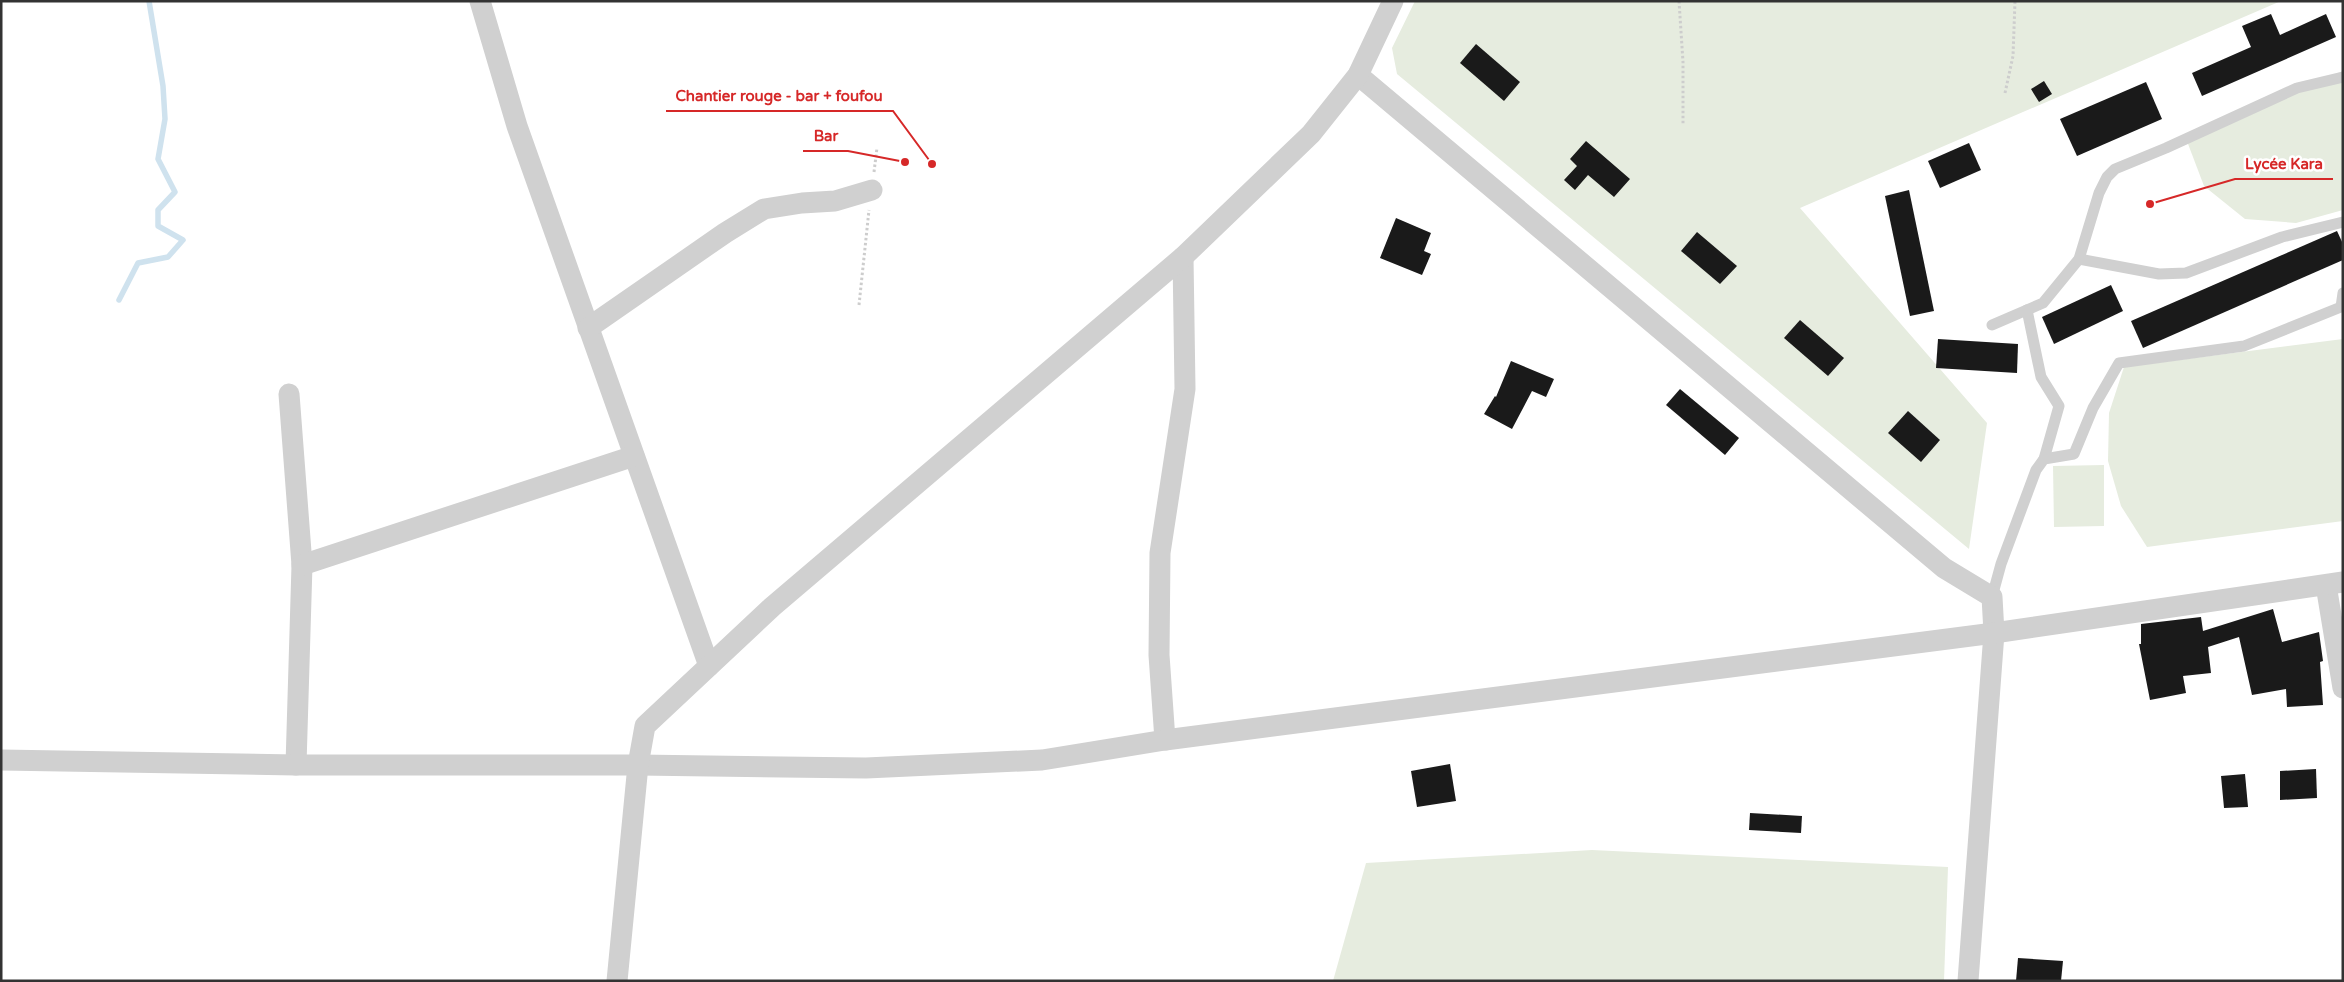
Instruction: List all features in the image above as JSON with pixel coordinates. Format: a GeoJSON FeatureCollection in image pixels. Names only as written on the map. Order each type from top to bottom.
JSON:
{"type":"FeatureCollection","features":[{"type":"Feature","properties":{"kind":"street"},"geometry":{"type":"LineString","coordinates":[[480,1],[517,126],[710,666]]}},
{"type":"Feature","properties":{"kind":"street"},"geometry":{"type":"LineString","coordinates":[[617,981],[638,765],[645,726],[780,601],[1182,257],[1311,134],[1358,75],[1393,1]]}},
{"type":"Feature","properties":{"kind":"street"},"geometry":{"type":"LineString","coordinates":[[1358,75],[1944,568],[1992,597],[1994,633],[1968,981]]}},
{"type":"Feature","properties":{"kind":"street"},"geometry":{"type":"LineString","coordinates":[[588,328],[725,233],[764,209],[802,203],[835,201],[872,190]]}},
{"type":"Feature","properties":{"kind":"street"},"geometry":{"type":"LineString","coordinates":[[1165,740],[1159,655],[1160,554],[1185,389],[1182,257]]}},
{"type":"Feature","properties":{"kind":"street"},"geometry":{"type":"LineString","coordinates":[[289,394],[302,565],[296,765]]}},
{"type":"Feature","properties":{"kind":"street"},"geometry":{"type":"LineString","coordinates":[[302,565],[634,456]]}},
{"type":"Feature","properties":{"kind":"street"},"geometry":{"type":"LineString","coordinates":[[1,760],[296,765],[638,765],[876,768],[1042,760],[1165,740],[1994,633],[2334,583],[2343,688]]}},
{"type":"Feature","properties":{"kind":"lane"},"geometry":{"type":"LineString","coordinates":[[1992,326],[2043,303],[2079,259],[2099,193],[2107,177],[2115,169],[2166,148],[2296,88],[2343,77]]}},
{"type":"Feature","properties":{"kind":"lane"},"geometry":{"type":"LineString","coordinates":[[2079,259],[2159,274],[2186,273],[2282,238],[2343,222]]}},
{"type":"Feature","properties":{"kind":"lane"},"geometry":{"type":"LineString","coordinates":[[2044,460],[2074,454],[2093,408],[2119,362],[2244,346],[2341,307],[2343,293]]}},
{"type":"Feature","properties":{"kind":"lane"},"geometry":{"type":"LineString","coordinates":[[1992,597],[2001,564],[2032,479],[2044,460],[2059,406],[2041,377],[2027,310]]}},
{"type":"Feature","properties":{"kind":"path"},"geometry":{"type":"LineString","coordinates":[[1679,1],[1684,62],[1683,124]]}},
{"type":"Feature","properties":{"kind":"path"},"geometry":{"type":"LineString","coordinates":[[2005,93],[2013,56],[2015,1]]}},
{"type":"Feature","properties":{"kind":"path"},"geometry":{"type":"LineString","coordinates":[[859,305],[877,148]]}},
{"type":"Feature","properties":{"kind":"shaded area"},"geometry":{"type":"Polygon","coordinates":[[[1415,1],[2281,1],[1800,208],[1987,423],[1969,549],[1397,74],[1392,48],[1415,1]]]}},
{"type":"Feature","properties":{"kind":"shaded area"},"geometry":{"type":"Polygon","coordinates":[[[2343,71],[2343,210],[2296,223],[2245,219],[2204,186],[2185,136],[2343,71]]]}},
{"type":"Feature","properties":{"kind":"shaded area"},"geometry":{"type":"Polygon","coordinates":[[[2343,339],[2343,521],[2147,547],[2121,506],[2108,461],[2109,413],[2124,367],[2343,339]]]}},
{"type":"Feature","properties":{"kind":"shaded area"},"geometry":{"type":"Polygon","coordinates":[[[2104,465],[2104,526],[2054,527],[2053,466],[2104,465]]]}},
{"type":"Feature","properties":{"kind":"shaded area"},"geometry":{"type":"Polygon","coordinates":[[[1592,850],[1948,867],[1944,981],[1333,981],[1366,863],[1592,850]]]}},
{"type":"Feature","properties":{"kind":"building"},"geometry":{"type":"Polygon","coordinates":[[[2271,14],[2280,35],[2326,14],[2336,37],[2202,96],[2192,73],[2251,47],[2242,26],[2271,14]]]}},
{"type":"Feature","properties":{"kind":"building"},"geometry":{"type":"Polygon","coordinates":[[[1476,44],[1520,82],[1504,101],[1460,63],[1476,44]]]}},
{"type":"Feature","properties":{"kind":"building"},"geometry":{"type":"Polygon","coordinates":[[[2044,81],[2052,94],[2039,102],[2031,89],[2044,81]]]}},
{"type":"Feature","properties":{"kind":"building"},"geometry":{"type":"Polygon","coordinates":[[[2146,82],[2162,119],[2077,156],[2060,119],[2146,82]]]}},
{"type":"Feature","properties":{"kind":"building"},"geometry":{"type":"Polygon","coordinates":[[[1586,141],[1630,179],[1614,197],[1588,175],[1575,190],[1564,180],[1577,166],[1570,159],[1586,141]]]}},
{"type":"Feature","properties":{"kind":"building"},"geometry":{"type":"Polygon","coordinates":[[[1969,143],[1981,170],[1940,188],[1928,161],[1969,143]]]}},
{"type":"Feature","properties":{"kind":"building"},"geometry":{"type":"Polygon","coordinates":[[[1909,190],[1934,311],[1910,316],[1885,196],[1909,190]]]}},
{"type":"Feature","properties":{"kind":"building"},"geometry":{"type":"Polygon","coordinates":[[[1396,218],[1431,233],[1424,251],[1431,254],[1422,275],[1380,258],[1396,218]]]}},
{"type":"Feature","properties":{"kind":"building"},"geometry":{"type":"Polygon","coordinates":[[[2337,231],[2343,244],[2343,260],[2143,348],[2131,321],[2337,231]]]}},
{"type":"Feature","properties":{"kind":"building"},"geometry":{"type":"Polygon","coordinates":[[[1697,232],[1737,266],[1720,284],[1681,251],[1697,232]]]}},
{"type":"Feature","properties":{"kind":"building"},"geometry":{"type":"Polygon","coordinates":[[[2111,285],[2123,311],[2054,344],[2042,317],[2111,285]]]}},
{"type":"Feature","properties":{"kind":"building"},"geometry":{"type":"Polygon","coordinates":[[[1800,320],[1844,358],[1828,376],[1784,338],[1800,320]]]}},
{"type":"Feature","properties":{"kind":"building"},"geometry":{"type":"Polygon","coordinates":[[[1938,339],[2018,344],[2017,373],[1936,368],[1938,339]]]}},
{"type":"Feature","properties":{"kind":"building"},"geometry":{"type":"Polygon","coordinates":[[[1511,361],[1554,379],[1546,397],[1532,391],[1512,429],[1484,414],[1496,397],[1511,361]]]}},
{"type":"Feature","properties":{"kind":"building"},"geometry":{"type":"Polygon","coordinates":[[[1680,389],[1739,438],[1725,455],[1666,405],[1680,389]]]}},
{"type":"Feature","properties":{"kind":"building"},"geometry":{"type":"Polygon","coordinates":[[[1908,411],[1940,440],[1921,462],[1888,433],[1908,411]]]}},
{"type":"Feature","properties":{"kind":"building"},"geometry":{"type":"Polygon","coordinates":[[[2273,609],[2282,642],[2319,632],[2323,661],[2320,662],[2323,705],[2287,707],[2286,689],[2252,695],[2239,637],[2208,647],[2211,673],[2183,676],[2186,693],[2150,700],[2139,644],[2141,644],[2141,624],[2201,617],[2203,631],[2273,609]]]}},
{"type":"Feature","properties":{"kind":"building"},"geometry":{"type":"Polygon","coordinates":[[[1450,764],[1456,801],[1417,807],[1411,771],[1450,764]]]}},
{"type":"Feature","properties":{"kind":"building"},"geometry":{"type":"Polygon","coordinates":[[[2316,769],[2317,798],[2280,800],[2280,771],[2316,769]]]}},
{"type":"Feature","properties":{"kind":"building"},"geometry":{"type":"Polygon","coordinates":[[[2245,774],[2248,807],[2224,808],[2221,776],[2245,774]]]}},
{"type":"Feature","properties":{"kind":"building"},"geometry":{"type":"Polygon","coordinates":[[[1750,813],[1802,816],[1801,833],[1749,830],[1750,813]]]}},
{"type":"Feature","properties":{"kind":"building"},"geometry":{"type":"Polygon","coordinates":[[[2018,958],[2063,961],[2061,981],[2016,981],[2018,958]]]}},
{"type":"Feature","properties":{"kind":"waterway"},"geometry":{"type":"LineString","coordinates":[[119,300],[138,263],[168,257],[183,240],[158,226],[158,210],[175,192],[158,159],[165,119],[163,86],[149,1]]}},
{"type":"Feature","properties":{"kind":"place","name":"Bar"},"geometry":{"type":"Point","coordinates":[905,162]}},
{"type":"Feature","properties":{"kind":"place","name":"Chantier rouge - bar + foufou"},"geometry":{"type":"Point","coordinates":[932,164]}},
{"type":"Feature","properties":{"kind":"place","name":"Lycée Kara"},"geometry":{"type":"Point","coordinates":[2150,204]}}]}
